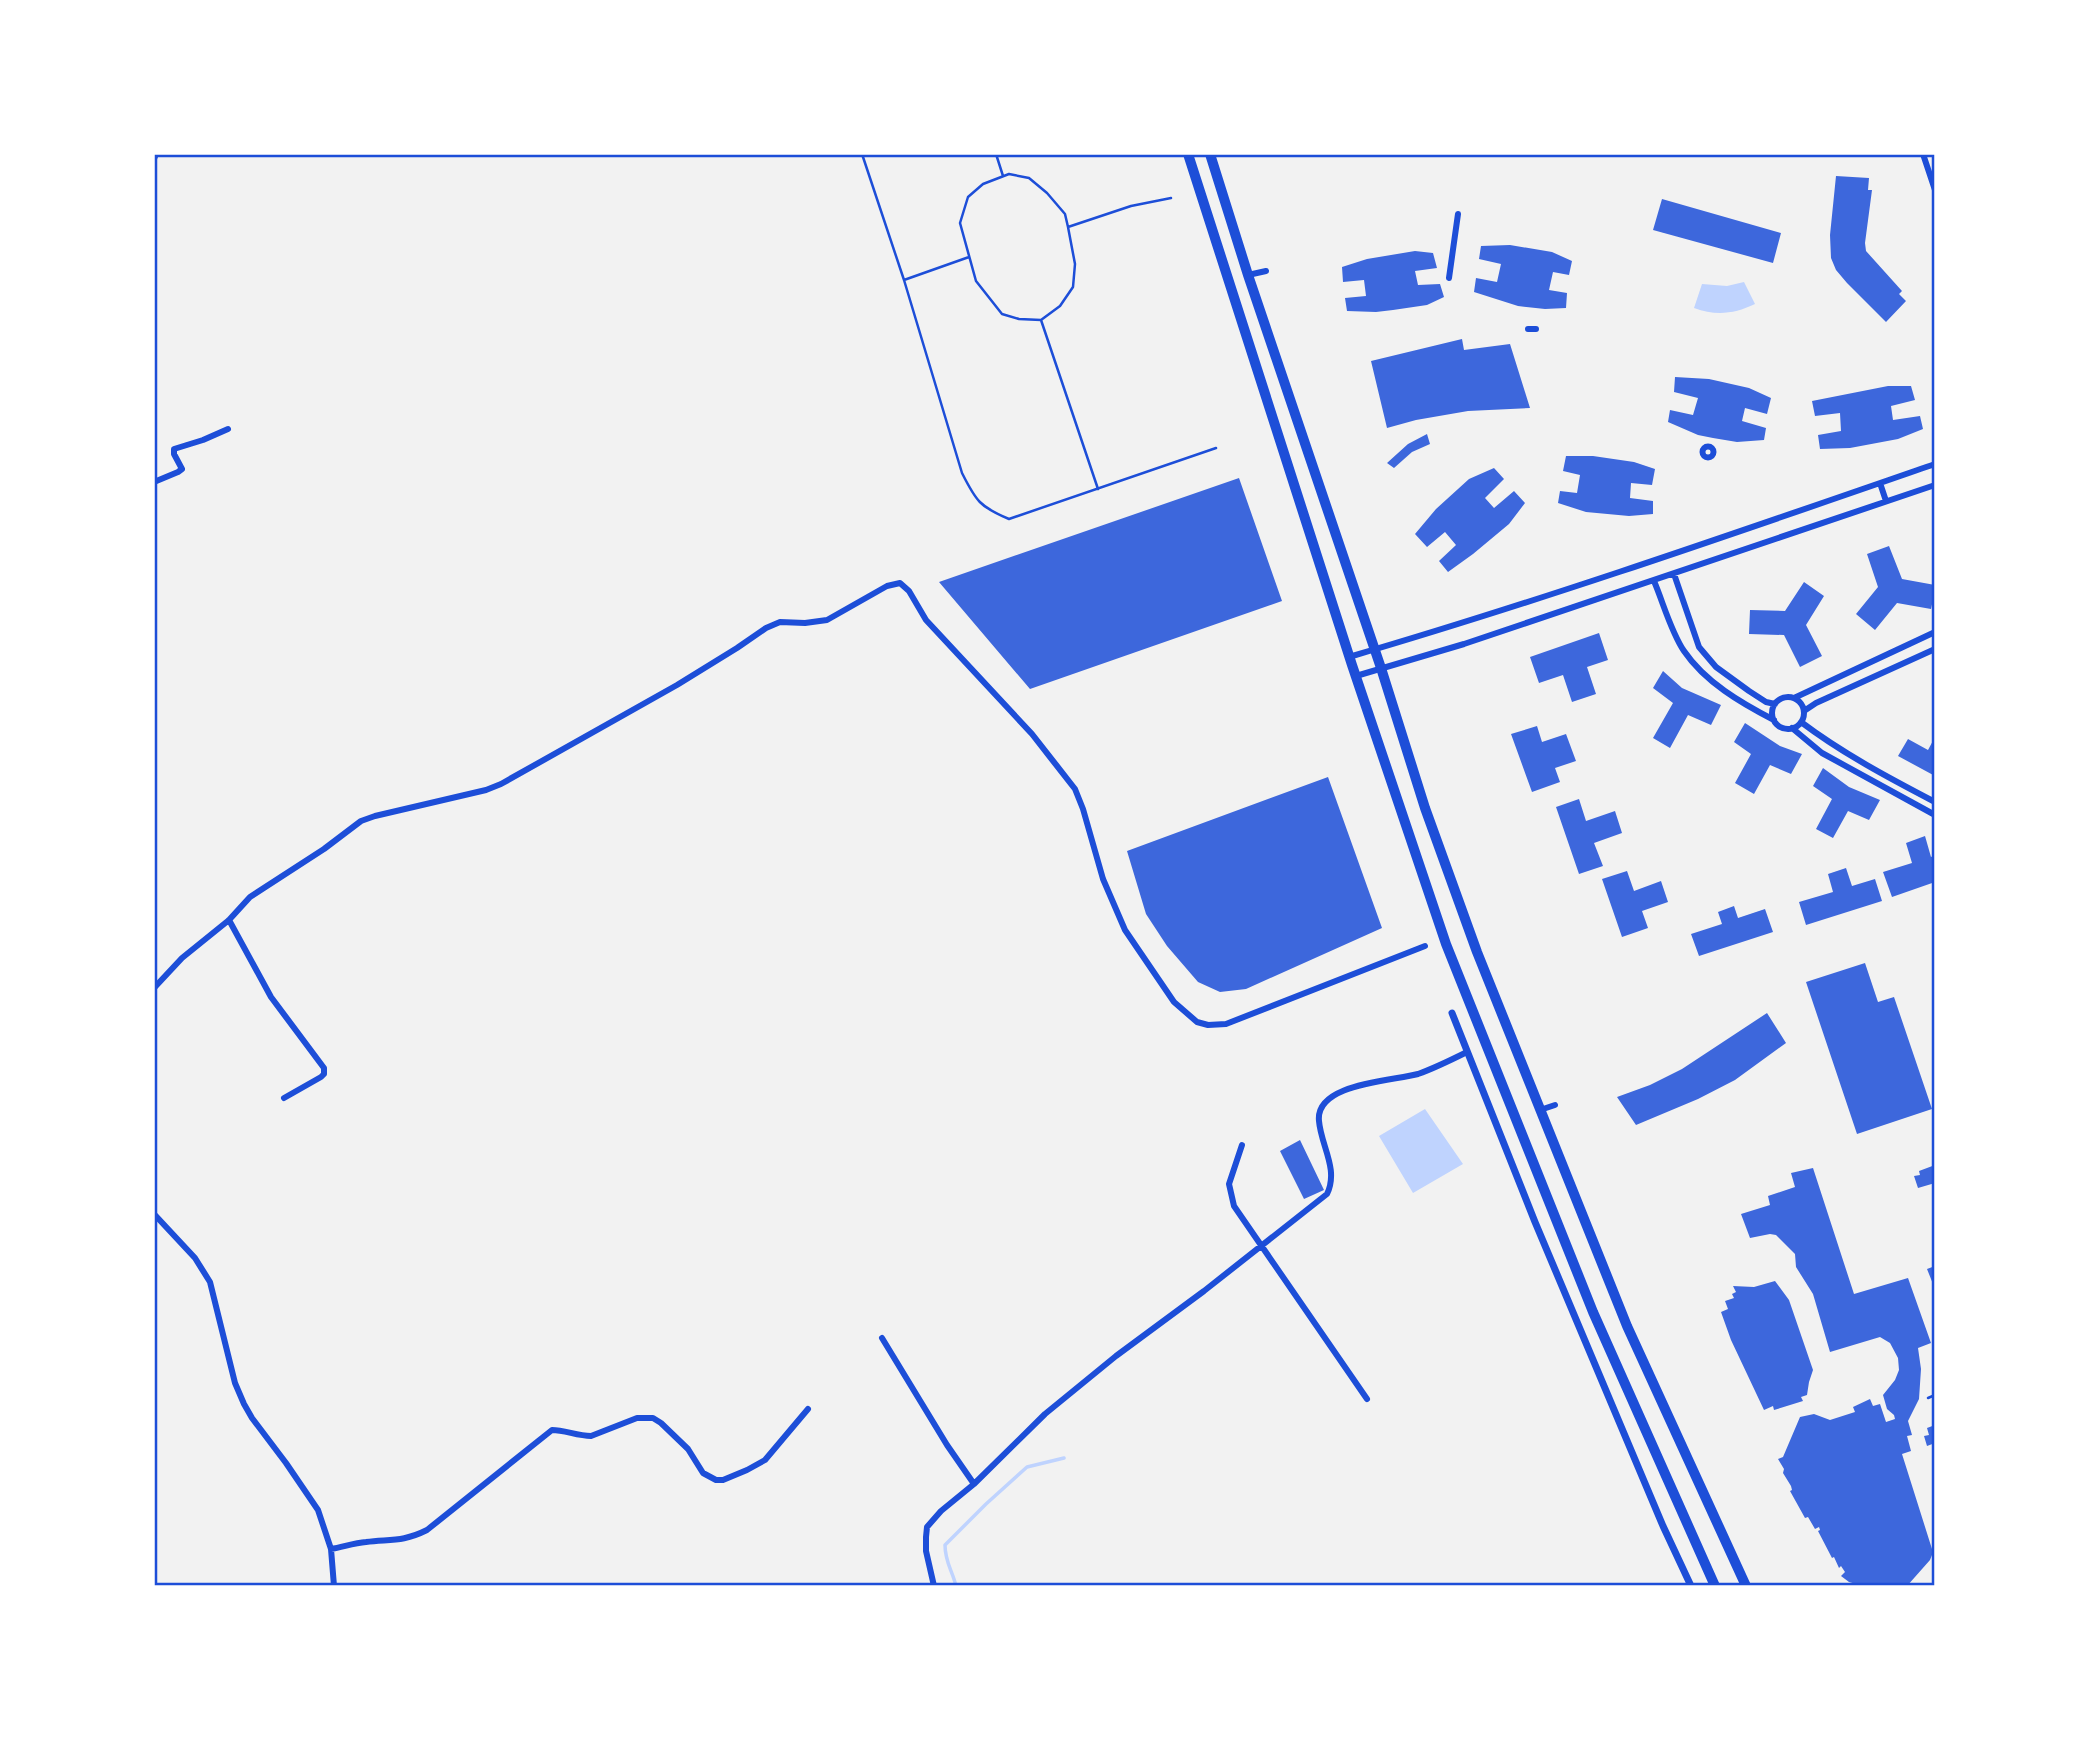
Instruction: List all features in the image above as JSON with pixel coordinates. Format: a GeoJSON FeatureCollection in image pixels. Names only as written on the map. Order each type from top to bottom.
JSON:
{"type":"FeatureCollection","features":[{"type":"Feature","properties":{"kind":"main road"},"geometry":{"type":"LineString","coordinates":[[1188,154],[1349,657],[1446,944],[1593,1312],[1715,1586]]}},
{"type":"Feature","properties":{"kind":"main road"},"geometry":{"type":"LineString","coordinates":[[1210,154],[1248,275],[1375,649],[1425,808],[1463,913],[1627,1326],[1746,1586]]}},
{"type":"Feature","properties":{"kind":"street"},"geometry":{"type":"LineString","coordinates":[[154,159],[156,154]]}},
{"type":"Feature","properties":{"kind":"street"},"geometry":{"type":"LineString","coordinates":[[1923,154],[1935,190]]}},
{"type":"Feature","properties":{"kind":"street"},"geometry":{"type":"LineString","coordinates":[[1449,278],[1458,214]]}},
{"type":"Feature","properties":{"kind":"street"},"geometry":{"type":"LineString","coordinates":[[1248,275],[1266,271]]}},
{"type":"Feature","properties":{"kind":"street"},"geometry":{"type":"LineString","coordinates":[[154,482],[182,469],[174,449],[228,429]]}},
{"type":"Feature","properties":{"kind":"street"},"geometry":{"type":"LineString","coordinates":[[1349,657],[1465,623],[1935,464]]}},
{"type":"Feature","properties":{"kind":"street"},"geometry":{"type":"LineString","coordinates":[[1880,483],[1886,501]]}},
{"type":"Feature","properties":{"kind":"street"},"geometry":{"type":"LineString","coordinates":[[1356,676],[1464,644],[1935,485]]}},
{"type":"Feature","properties":{"kind":"street"},"geometry":{"type":"LineString","coordinates":[[1674,574],[1699,648],[1716,667],[1766,702],[1775,704]]}},
{"type":"Feature","properties":{"kind":"street"},"geometry":{"type":"LineString","coordinates":[[1654,581],[1683,650],[1704,676],[1782,727],[1792,728],[1822,753],[1935,814]]}},
{"type":"Feature","properties":{"kind":"street"},"geometry":{"type":"LineString","coordinates":[[154,988],[182,958],[229,920],[261,889],[324,849],[361,821],[501,784],[677,685],[766,628],[780,622],[805,624],[827,620],[887,586],[900,583],[909,591],[926,620],[1032,734],[1075,789],[1103,879],[1125,930],[1174,1002],[1197,1022],[1208,1025],[1226,1024],[1425,946]]}},
{"type":"Feature","properties":{"kind":"street"},"geometry":{"type":"LineString","coordinates":[[1774,720],[1772,715],[1775,704],[1783,698],[1794,698],[1935,632]]}},
{"type":"Feature","properties":{"kind":"street"},"geometry":{"type":"LineString","coordinates":[[1804,711],[1935,649]]}},
{"type":"Feature","properties":{"kind":"street"},"geometry":{"type":"LineString","coordinates":[[1792,728],[1801,722],[1804,711],[1794,698]]}},
{"type":"Feature","properties":{"kind":"street"},"geometry":{"type":"LineString","coordinates":[[1801,722],[1828,742],[1935,802]]}},
{"type":"Feature","properties":{"kind":"street"},"geometry":{"type":"LineString","coordinates":[[229,920],[271,997],[325,1071],[321,1077],[284,1098]]}},
{"type":"Feature","properties":{"kind":"street"},"geometry":{"type":"LineString","coordinates":[[1452,1013],[1535,1222],[1663,1527],[1691,1586]]}},
{"type":"Feature","properties":{"kind":"street"},"geometry":{"type":"LineString","coordinates":[[934,1586],[926,1551],[927,1527],[941,1511],[974,1484],[1045,1413],[1327,1194],[1332,1183],[1332,1172],[1318,1121],[1319,1108],[1326,1101],[1354,1086],[1414,1075],[1467,1052]]}},
{"type":"Feature","properties":{"kind":"street"},"geometry":{"type":"LineString","coordinates":[[1540,1110],[1555,1105]]}},
{"type":"Feature","properties":{"kind":"street"},"geometry":{"type":"LineString","coordinates":[[1242,1145],[1228,1184],[1234,1206],[1367,1399]]}},
{"type":"Feature","properties":{"kind":"street"},"geometry":{"type":"LineString","coordinates":[[154,1214],[203,1268],[215,1297],[235,1383],[244,1404],[313,1500],[322,1519],[331,1549],[334,1586]]}},
{"type":"Feature","properties":{"kind":"street"},"geometry":{"type":"LineString","coordinates":[[882,1338],[974,1484]]}},
{"type":"Feature","properties":{"kind":"street"},"geometry":{"type":"LineString","coordinates":[[331,1549],[368,1541],[411,1538],[427,1530],[552,1430],[591,1436],[637,1418],[653,1419],[662,1423],[688,1449],[703,1473],[716,1480],[723,1480],[765,1460],[808,1409]]}},
{"type":"Feature","properties":{"kind":"lane"},"geometry":{"type":"LineString","coordinates":[[862,154],[904,280],[962,473],[973,496],[987,510],[1009,520],[1216,448]]}},
{"type":"Feature","properties":{"kind":"lane"},"geometry":{"type":"LineString","coordinates":[[996,154],[1003,176]]}},
{"type":"Feature","properties":{"kind":"lane"},"geometry":{"type":"LineString","coordinates":[[1009,174],[1029,178],[1047,192],[1065,215],[1075,264],[1073,287],[1060,306],[1041,320],[1019,319],[1002,314],[976,281],[960,223],[968,197],[983,184],[1003,176],[1009,174]]}},
{"type":"Feature","properties":{"kind":"lane"},"geometry":{"type":"LineString","coordinates":[[1068,227],[1131,206],[1171,198]]}},
{"type":"Feature","properties":{"kind":"lane"},"geometry":{"type":"LineString","coordinates":[[904,280],[969,257]]}},
{"type":"Feature","properties":{"kind":"lane"},"geometry":{"type":"LineString","coordinates":[[1041,320],[1098,489]]}},
{"type":"Feature","properties":{"kind":"path"},"geometry":{"type":"LineString","coordinates":[[1928,1398],[1935,1395]]}},
{"type":"Feature","properties":{"kind":"water"},"geometry":{"type":"Polygon","coordinates":[[[1744,282],[1755,304],[1725,313],[1694,308],[1702,284],[1727,286],[1744,282]]]}},
{"type":"Feature","properties":{"kind":"water"},"geometry":{"type":"Polygon","coordinates":[[[1425,1109],[1463,1164],[1413,1193],[1379,1136],[1425,1109]]]}},
{"type":"Feature","properties":{"kind":"building"},"geometry":{"type":"Polygon","coordinates":[[[1836,176],[1869,178],[1868,190],[1872,190],[1866,251],[1902,291],[1899,294],[1906,301],[1886,322],[1847,283],[1836,270],[1831,258],[1830,235],[1836,176]]]}},
{"type":"Feature","properties":{"kind":"building"},"geometry":{"type":"Polygon","coordinates":[[[1662,199],[1781,233],[1773,263],[1653,230],[1662,199]]]}},
{"type":"Feature","properties":{"kind":"building"},"geometry":{"type":"Polygon","coordinates":[[[1510,245],[1552,252],[1572,261],[1569,275],[1553,272],[1549,290],[1567,293],[1566,308],[1518,306],[1474,292],[1476,278],[1497,282],[1501,264],[1479,259],[1481,246],[1510,245]]]}},
{"type":"Feature","properties":{"kind":"building"},"geometry":{"type":"Polygon","coordinates":[[[1415,251],[1433,253],[1437,268],[1415,271],[1418,285],[1440,284],[1444,297],[1427,305],[1393,310],[1347,311],[1345,298],[1366,296],[1364,280],[1343,282],[1342,267],[1367,259],[1415,251]]]}},
{"type":"Feature","properties":{"kind":"building"},"geometry":{"type":"Polygon","coordinates":[[[1462,339],[1464,350],[1510,344],[1530,408],[1468,411],[1387,428],[1371,361],[1462,339]]]}},
{"type":"Feature","properties":{"kind":"building"},"geometry":{"type":"Polygon","coordinates":[[[1675,377],[1709,379],[1749,388],[1771,398],[1767,414],[1745,408],[1742,421],[1766,428],[1764,440],[1737,442],[1713,438],[1698,435],[1668,422],[1670,410],[1693,415],[1698,398],[1674,392],[1675,377]]]}},
{"type":"Feature","properties":{"kind":"building"},"geometry":{"type":"Polygon","coordinates":[[[1888,386],[1911,386],[1915,400],[1891,406],[1893,420],[1920,416],[1923,429],[1898,439],[1850,448],[1820,449],[1818,435],[1841,431],[1840,413],[1815,416],[1812,401],[1888,386]]]}},
{"type":"Feature","properties":{"kind":"building"},"geometry":{"type":"Polygon","coordinates":[[[1427,434],[1430,444],[1412,452],[1394,468],[1387,463],[1408,444],[1427,434]]]}},
{"type":"Feature","properties":{"kind":"building"},"geometry":{"type":"Polygon","coordinates":[[[1566,456],[1593,456],[1634,462],[1655,469],[1652,485],[1631,483],[1630,498],[1653,501],[1653,514],[1629,516],[1586,512],[1558,503],[1560,491],[1577,493],[1580,475],[1563,471],[1566,456]]]}},
{"type":"Feature","properties":{"kind":"building"},"geometry":{"type":"Polygon","coordinates":[[[1494,468],[1504,479],[1485,498],[1494,508],[1514,491],[1525,503],[1509,524],[1448,572],[1439,561],[1456,545],[1445,532],[1427,547],[1415,534],[1436,509],[1469,479],[1494,468]]]}},
{"type":"Feature","properties":{"kind":"building"},"geometry":{"type":"Polygon","coordinates":[[[1239,478],[1282,601],[1030,689],[939,582],[1239,478]]]}},
{"type":"Feature","properties":{"kind":"building"},"geometry":{"type":"Polygon","coordinates":[[[1889,546],[1902,579],[1935,585],[1935,590],[1931,609],[1897,603],[1875,630],[1856,614],[1878,587],[1867,554],[1889,546]]]}},
{"type":"Feature","properties":{"kind":"building"},"geometry":{"type":"Polygon","coordinates":[[[1804,582],[1824,596],[1806,625],[1822,656],[1800,667],[1784,635],[1749,634],[1750,610],[1785,611],[1804,582]]]}},
{"type":"Feature","properties":{"kind":"building"},"geometry":{"type":"Polygon","coordinates":[[[1599,633],[1608,660],[1587,667],[1596,694],[1572,702],[1563,675],[1539,683],[1530,657],[1599,633]]]}},
{"type":"Feature","properties":{"kind":"building"},"geometry":{"type":"Polygon","coordinates":[[[1663,671],[1682,688],[1721,705],[1711,725],[1688,715],[1670,748],[1653,738],[1673,703],[1653,688],[1663,671]]]}},
{"type":"Feature","properties":{"kind":"building"},"geometry":{"type":"Polygon","coordinates":[[[1745,723],[1780,746],[1802,754],[1791,774],[1770,765],[1754,794],[1735,783],[1751,754],[1734,742],[1745,723]]]}},
{"type":"Feature","properties":{"kind":"building"},"geometry":{"type":"Polygon","coordinates":[[[1537,726],[1542,742],[1566,734],[1576,761],[1555,768],[1560,782],[1532,792],[1511,734],[1537,726]]]}},
{"type":"Feature","properties":{"kind":"building"},"geometry":{"type":"Polygon","coordinates":[[[1935,737],[1935,776],[1898,756],[1908,739],[1928,750],[1935,737]]]}},
{"type":"Feature","properties":{"kind":"building"},"geometry":{"type":"Polygon","coordinates":[[[1823,768],[1849,787],[1880,800],[1869,820],[1848,811],[1833,838],[1816,829],[1832,799],[1813,786],[1823,768]]]}},
{"type":"Feature","properties":{"kind":"building"},"geometry":{"type":"Polygon","coordinates":[[[1328,777],[1382,928],[1246,989],[1220,992],[1198,982],[1167,946],[1146,914],[1127,851],[1328,777]]]}},
{"type":"Feature","properties":{"kind":"building"},"geometry":{"type":"Polygon","coordinates":[[[1579,799],[1586,821],[1615,811],[1622,833],[1594,843],[1603,866],[1579,874],[1556,807],[1579,799]]]}},
{"type":"Feature","properties":{"kind":"building"},"geometry":{"type":"Polygon","coordinates":[[[1925,836],[1931,857],[1935,855],[1935,882],[1892,897],[1883,872],[1912,863],[1906,843],[1925,836]]]}},
{"type":"Feature","properties":{"kind":"building"},"geometry":{"type":"Polygon","coordinates":[[[1846,868],[1852,886],[1875,879],[1882,901],[1806,925],[1799,902],[1833,892],[1828,874],[1846,868]]]}},
{"type":"Feature","properties":{"kind":"building"},"geometry":{"type":"Polygon","coordinates":[[[1627,871],[1634,891],[1661,881],[1668,902],[1642,911],[1648,928],[1622,937],[1602,879],[1627,871]]]}},
{"type":"Feature","properties":{"kind":"building"},"geometry":{"type":"Polygon","coordinates":[[[1734,906],[1738,918],[1765,909],[1773,932],[1699,956],[1691,934],[1722,924],[1718,912],[1734,906]]]}},
{"type":"Feature","properties":{"kind":"building"},"geometry":{"type":"Polygon","coordinates":[[[1865,963],[1878,1002],[1894,997],[1932,1109],[1857,1134],[1806,982],[1865,963]]]}},
{"type":"Feature","properties":{"kind":"building"},"geometry":{"type":"Polygon","coordinates":[[[1767,1013],[1786,1043],[1735,1080],[1636,1125],[1617,1097],[1682,1069],[1767,1013]]]}},
{"type":"Feature","properties":{"kind":"building"},"geometry":{"type":"Polygon","coordinates":[[[1300,1140],[1324,1190],[1304,1199],[1280,1151],[1300,1140]]]}},
{"type":"Feature","properties":{"kind":"building"},"geometry":{"type":"Polygon","coordinates":[[[1935,1165],[1935,1183],[1918,1188],[1914,1176],[1920,1175],[1919,1171],[1935,1165]]]}},
{"type":"Feature","properties":{"kind":"building"},"geometry":{"type":"Polygon","coordinates":[[[1813,1168],[1854,1294],[1908,1278],[1931,1343],[1918,1348],[1921,1369],[1919,1399],[1908,1421],[1912,1435],[1907,1436],[1911,1451],[1902,1454],[1932,1555],[1907,1586],[1863,1586],[1849,1582],[1841,1576],[1845,1572],[1841,1566],[1839,1568],[1834,1557],[1832,1558],[1818,1531],[1819,1527],[1815,1529],[1808,1517],[1805,1518],[1790,1491],[1791,1486],[1778,1459],[1783,1457],[1800,1417],[1814,1414],[1830,1420],[1855,1412],[1853,1407],[1870,1399],[1873,1406],[1880,1404],[1886,1422],[1895,1419],[1887,1409],[1883,1395],[1899,1370],[1898,1358],[1890,1343],[1880,1337],[1830,1352],[1813,1294],[1796,1267],[1795,1254],[1776,1235],[1750,1238],[1741,1214],[1770,1205],[1768,1196],[1795,1187],[1791,1173],[1813,1168]]]}},
{"type":"Feature","properties":{"kind":"building"},"geometry":{"type":"Polygon","coordinates":[[[1935,1266],[1935,1289],[1927,1269],[1935,1266]]]}},
{"type":"Feature","properties":{"kind":"building"},"geometry":{"type":"Polygon","coordinates":[[[1775,1281],[1789,1300],[1813,1370],[1807,1395],[1801,1397],[1803,1401],[1774,1410],[1773,1406],[1764,1410],[1721,1312],[1728,1309],[1725,1301],[1734,1298],[1732,1294],[1736,1292],[1733,1286],[1754,1287],[1775,1281]]]}},
{"type":"Feature","properties":{"kind":"building"},"geometry":{"type":"Polygon","coordinates":[[[1935,1425],[1935,1443],[1927,1446],[1924,1436],[1929,1435],[1927,1428],[1935,1425]]]}},
{"type":"Feature","properties":{"kind":"waterway"},"geometry":{"type":"LineString","coordinates":[[956,1586],[947,1561],[945,1545],[1027,1467],[1064,1458]]}}]}
